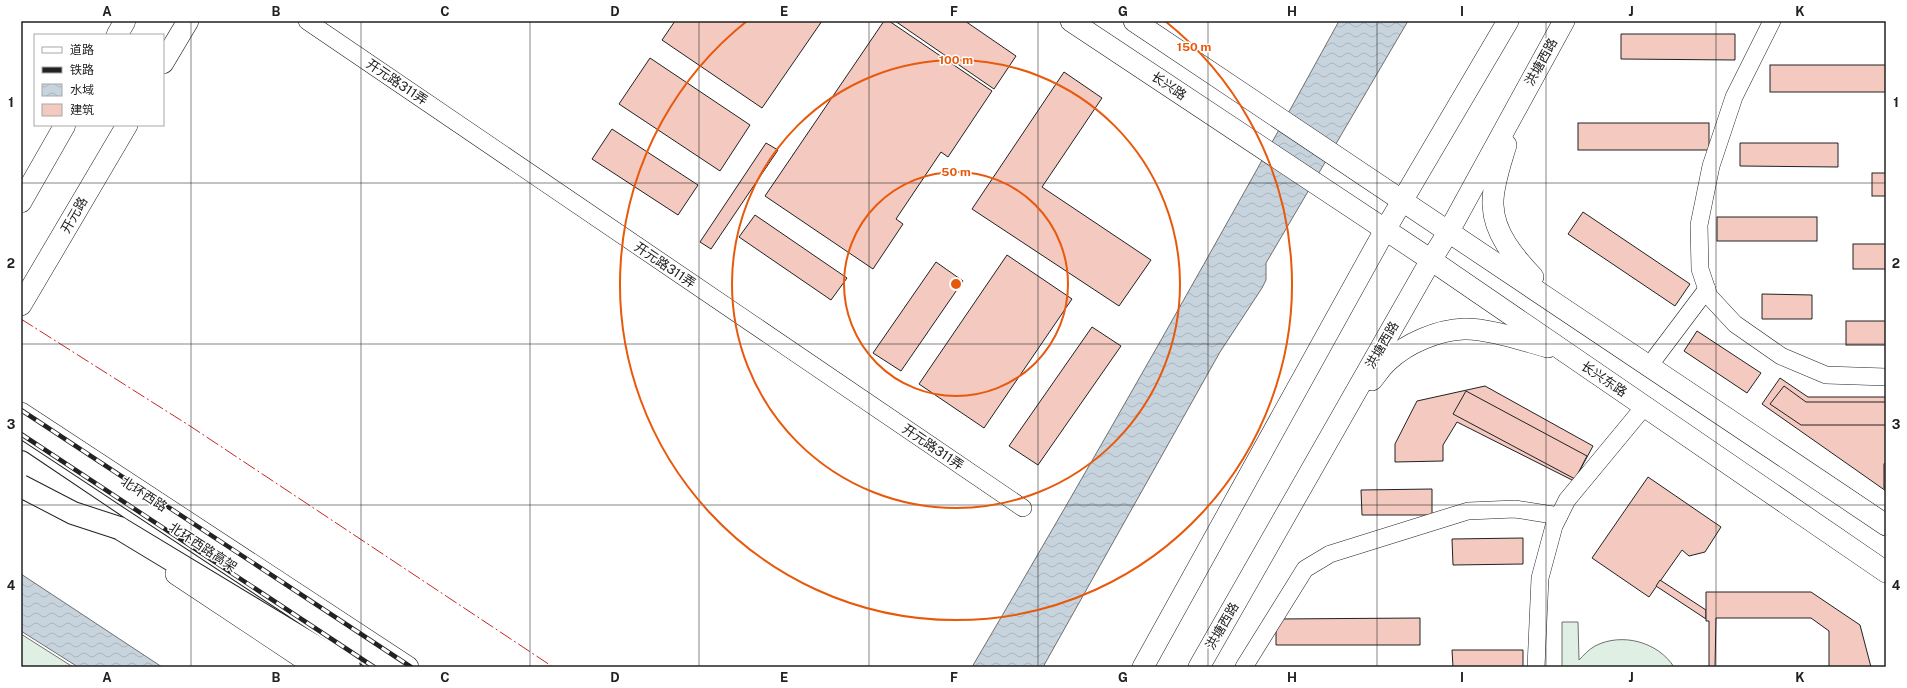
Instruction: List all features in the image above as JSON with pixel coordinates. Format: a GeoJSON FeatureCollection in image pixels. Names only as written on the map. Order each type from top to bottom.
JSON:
{"type":"FeatureCollection","features":[{"type":"Feature","properties":{"kind":"highway","name":"北环西路高架"},"geometry":{"type":"LineString","coordinates":[[21,426],[386,667]]}},
{"type":"Feature","properties":{"kind":"highway","name":"北环西路高架"},"geometry":{"type":"LineString","coordinates":[[21,462],[119,528],[349,667]]}},
{"type":"Feature","properties":{"kind":"highway"},"geometry":{"type":"LineString","coordinates":[[21,486],[73,513],[119,528]]}},
{"type":"Feature","properties":{"kind":"main road"},"geometry":{"type":"LineString","coordinates":[[118,34],[125,21]]}},
{"type":"Feature","properties":{"kind":"main road"},"geometry":{"type":"LineString","coordinates":[[164,61],[188,21]]}},
{"type":"Feature","properties":{"kind":"main road","name":"长兴路"},"geometry":{"type":"LineString","coordinates":[[1071,21],[1321,187]]}},
{"type":"Feature","properties":{"kind":"main road"},"geometry":{"type":"LineString","coordinates":[[1143,667],[1385,230],[1508,21]]}},
{"type":"Feature","properties":{"kind":"main road","name":"洪塘西路"},"geometry":{"type":"LineString","coordinates":[[1199,667],[1430,260],[1449,231],[1564,21]]}},
{"type":"Feature","properties":{"kind":"main road"},"geometry":{"type":"LineString","coordinates":[[1141,23],[1284,121],[1560,305],[1886,526]]}},
{"type":"Feature","properties":{"kind":"main road"},"geometry":{"type":"LineString","coordinates":[[1519,102],[1499,168],[1493,206],[1500,233],[1515,258],[1560,305]]}},
{"type":"Feature","properties":{"kind":"main road"},"geometry":{"type":"LineString","coordinates":[[21,202],[64,126]]}},
{"type":"Feature","properties":{"kind":"main road","name":"开元路"},"geometry":{"type":"LineString","coordinates":[[21,305],[126,126]]}},
{"type":"Feature","properties":{"kind":"main road","name":"长兴东路"},"geometry":{"type":"LineString","coordinates":[[1321,187],[1564,351],[1886,572]]}},
{"type":"Feature","properties":{"kind":"main road"},"geometry":{"type":"LineString","coordinates":[[1341,417],[1388,361],[1410,346],[1440,333],[1465,329],[1501,335],[1564,351]]}},
{"type":"Feature","properties":{"kind":"main road","name":"北环西路"},"geometry":{"type":"LineString","coordinates":[[21,413],[408,667]]}},
{"type":"Feature","properties":{"kind":"main road"},"geometry":{"type":"LineString","coordinates":[[21,471],[316,667]]}},
{"type":"Feature","properties":{"kind":"street","name":"开元路311弄"},"geometry":{"type":"LineString","coordinates":[[307,21],[1023,508]]}},
{"type":"Feature","properties":{"kind":"street"},"geometry":{"type":"LineString","coordinates":[[1772,21],[1734,97],[1711,166],[1699,225],[1700,269],[1709,296],[1735,324],[1781,356],[1826,375],[1886,377]]}},
{"type":"Feature","properties":{"kind":"street"},"geometry":{"type":"LineString","coordinates":[[1649,366],[1707,289]]}},
{"type":"Feature","properties":{"kind":"street"},"geometry":{"type":"LineString","coordinates":[[1536,667],[1540,578],[1554,526],[1567,500],[1644,406]]}},
{"type":"Feature","properties":{"kind":"street"},"geometry":{"type":"LineString","coordinates":[[1244,667],[1305,569],[1330,554],[1468,511],[1515,509],[1559,516]]}},
{"type":"Feature","properties":{"kind":"green space"},"geometry":{"type":"Polygon","coordinates":[[[1562,622],[1578,622],[1579,660],[1595,646],[1616,640],[1628,640],[1639,642],[1659,651],[1674,667],[1562,667],[1562,622]]]}},
{"type":"Feature","properties":{"kind":"green space"},"geometry":{"type":"Polygon","coordinates":[[[21,634],[73,667],[21,667],[21,634]]]}},
{"type":"Feature","properties":{"kind":"water"},"geometry":{"type":"Polygon","coordinates":[[[1339,21],[1408,21],[1266,263],[1266,280],[1262,288],[1220,352],[1043,667],[972,667],[1158,345],[1339,21]]]}},
{"type":"Feature","properties":{"kind":"water"},"geometry":{"type":"Polygon","coordinates":[[[21,574],[162,667],[78,667],[21,631],[21,574]]]}},
{"type":"Feature","properties":{"kind":"building"},"geometry":{"type":"Polygon","coordinates":[[[675,21],[822,21],[762,108],[662,40],[675,21]]]}},
{"type":"Feature","properties":{"kind":"building"},"geometry":{"type":"Polygon","coordinates":[[[884,21],[889,21],[992,91],[948,157],[941,152],[896,219],[903,224],[873,269],[765,196],[884,21]]]}},
{"type":"Feature","properties":{"kind":"building"},"geometry":{"type":"Polygon","coordinates":[[[895,21],[965,21],[1016,56],[994,89],[895,21]]]}},
{"type":"Feature","properties":{"kind":"building"},"geometry":{"type":"Polygon","coordinates":[[[1621,34],[1735,34],[1735,60],[1621,59],[1621,34]]]}},
{"type":"Feature","properties":{"kind":"building"},"geometry":{"type":"Polygon","coordinates":[[[650,58],[750,125],[720,171],[619,104],[650,58]]]}},
{"type":"Feature","properties":{"kind":"building"},"geometry":{"type":"Polygon","coordinates":[[[1770,65],[1886,65],[1886,92],[1770,92],[1770,65]]]}},
{"type":"Feature","properties":{"kind":"building"},"geometry":{"type":"Polygon","coordinates":[[[1064,72],[1102,98],[1042,187],[1151,260],[1119,306],[972,209],[1064,72]]]}},
{"type":"Feature","properties":{"kind":"building"},"geometry":{"type":"Polygon","coordinates":[[[1578,123],[1709,123],[1709,150],[1578,150],[1578,123]]]}},
{"type":"Feature","properties":{"kind":"building"},"geometry":{"type":"Polygon","coordinates":[[[612,129],[698,185],[678,215],[592,159],[612,129]]]}},
{"type":"Feature","properties":{"kind":"building"},"geometry":{"type":"Polygon","coordinates":[[[766,143],[778,150],[711,249],[700,242],[766,143]]]}},
{"type":"Feature","properties":{"kind":"building"},"geometry":{"type":"Polygon","coordinates":[[[1740,143],[1838,143],[1838,167],[1740,166],[1740,143]]]}},
{"type":"Feature","properties":{"kind":"building"},"geometry":{"type":"Polygon","coordinates":[[[1872,173],[1886,173],[1886,196],[1872,196],[1872,173]]]}},
{"type":"Feature","properties":{"kind":"building"},"geometry":{"type":"Polygon","coordinates":[[[1583,212],[1690,284],[1675,306],[1568,234],[1583,212]]]}},
{"type":"Feature","properties":{"kind":"building"},"geometry":{"type":"Polygon","coordinates":[[[755,215],[847,278],[831,300],[739,237],[755,215]]]}},
{"type":"Feature","properties":{"kind":"building"},"geometry":{"type":"Polygon","coordinates":[[[1717,217],[1817,217],[1817,241],[1717,241],[1717,217]]]}},
{"type":"Feature","properties":{"kind":"building"},"geometry":{"type":"Polygon","coordinates":[[[1853,244],[1886,244],[1886,269],[1853,269],[1853,244]]]}},
{"type":"Feature","properties":{"kind":"building"},"geometry":{"type":"Polygon","coordinates":[[[1007,255],[1072,299],[984,428],[919,384],[1007,255]]]}},
{"type":"Feature","properties":{"kind":"building"},"geometry":{"type":"Polygon","coordinates":[[[936,262],[963,281],[901,371],[873,353],[936,262]]]}},
{"type":"Feature","properties":{"kind":"building"},"geometry":{"type":"Polygon","coordinates":[[[1762,294],[1812,295],[1812,319],[1762,319],[1762,294]]]}},
{"type":"Feature","properties":{"kind":"building"},"geometry":{"type":"Polygon","coordinates":[[[1846,321],[1886,321],[1886,345],[1846,345],[1846,321]]]}},
{"type":"Feature","properties":{"kind":"building"},"geometry":{"type":"Polygon","coordinates":[[[1092,327],[1121,346],[1038,465],[1009,446],[1092,327]]]}},
{"type":"Feature","properties":{"kind":"building"},"geometry":{"type":"Polygon","coordinates":[[[1697,331],[1761,373],[1747,393],[1684,351],[1697,331]]]}},
{"type":"Feature","properties":{"kind":"building"},"geometry":{"type":"Polygon","coordinates":[[[1780,378],[1808,397],[1886,397],[1886,491],[1762,404],[1780,378]]]}},
{"type":"Feature","properties":{"kind":"building"},"geometry":{"type":"Polygon","coordinates":[[[1485,386],[1593,446],[1574,481],[1457,422],[1443,445],[1443,461],[1395,462],[1395,444],[1417,401],[1485,386]]]}},
{"type":"Feature","properties":{"kind":"building"},"geometry":{"type":"Polygon","coordinates":[[[1784,386],[1806,402],[1886,402],[1886,425],[1801,425],[1770,404],[1784,386]]]}},
{"type":"Feature","properties":{"kind":"building"},"geometry":{"type":"Polygon","coordinates":[[[1466,391],[1587,456],[1575,479],[1453,414],[1466,391]]]}},
{"type":"Feature","properties":{"kind":"building"},"geometry":{"type":"Polygon","coordinates":[[[1884,464],[1886,464],[1886,488],[1884,488],[1884,464]]]}},
{"type":"Feature","properties":{"kind":"building"},"geometry":{"type":"Polygon","coordinates":[[[1648,477],[1721,527],[1705,552],[1689,556],[1682,550],[1649,597],[1592,558],[1648,477]]]}},
{"type":"Feature","properties":{"kind":"building"},"geometry":{"type":"Polygon","coordinates":[[[1432,489],[1432,515],[1362,515],[1361,490],[1432,489]]]}},
{"type":"Feature","properties":{"kind":"building"},"geometry":{"type":"Polygon","coordinates":[[[1523,538],[1523,564],[1453,565],[1452,539],[1523,538]]]}},
{"type":"Feature","properties":{"kind":"building"},"geometry":{"type":"Polygon","coordinates":[[[1660,580],[1706,610],[1706,619],[1656,586],[1660,580]]]}},
{"type":"Feature","properties":{"kind":"building"},"geometry":{"type":"Polygon","coordinates":[[[1706,592],[1811,592],[1860,625],[1871,667],[1829,667],[1829,631],[1811,618],[1716,618],[1715,667],[1709,667],[1709,621],[1706,621],[1706,592]]]}},
{"type":"Feature","properties":{"kind":"building"},"geometry":{"type":"Polygon","coordinates":[[[1420,618],[1420,645],[1276,645],[1276,619],[1420,618]]]}},
{"type":"Feature","properties":{"kind":"building"},"geometry":{"type":"Polygon","coordinates":[[[1452,650],[1523,650],[1523,667],[1453,667],[1452,650]]]}},
{"type":"Feature","properties":{"kind":"railway"},"geometry":{"type":"LineString","coordinates":[[21,410],[411,667]]}},
{"type":"Feature","properties":{"kind":"railway"},"geometry":{"type":"LineString","coordinates":[[21,434],[374,667]]}},
{"type":"Feature","properties":{"kind":"power"},"geometry":{"type":"LineString","coordinates":[[21,319],[190,426],[553,667]]}}]}
